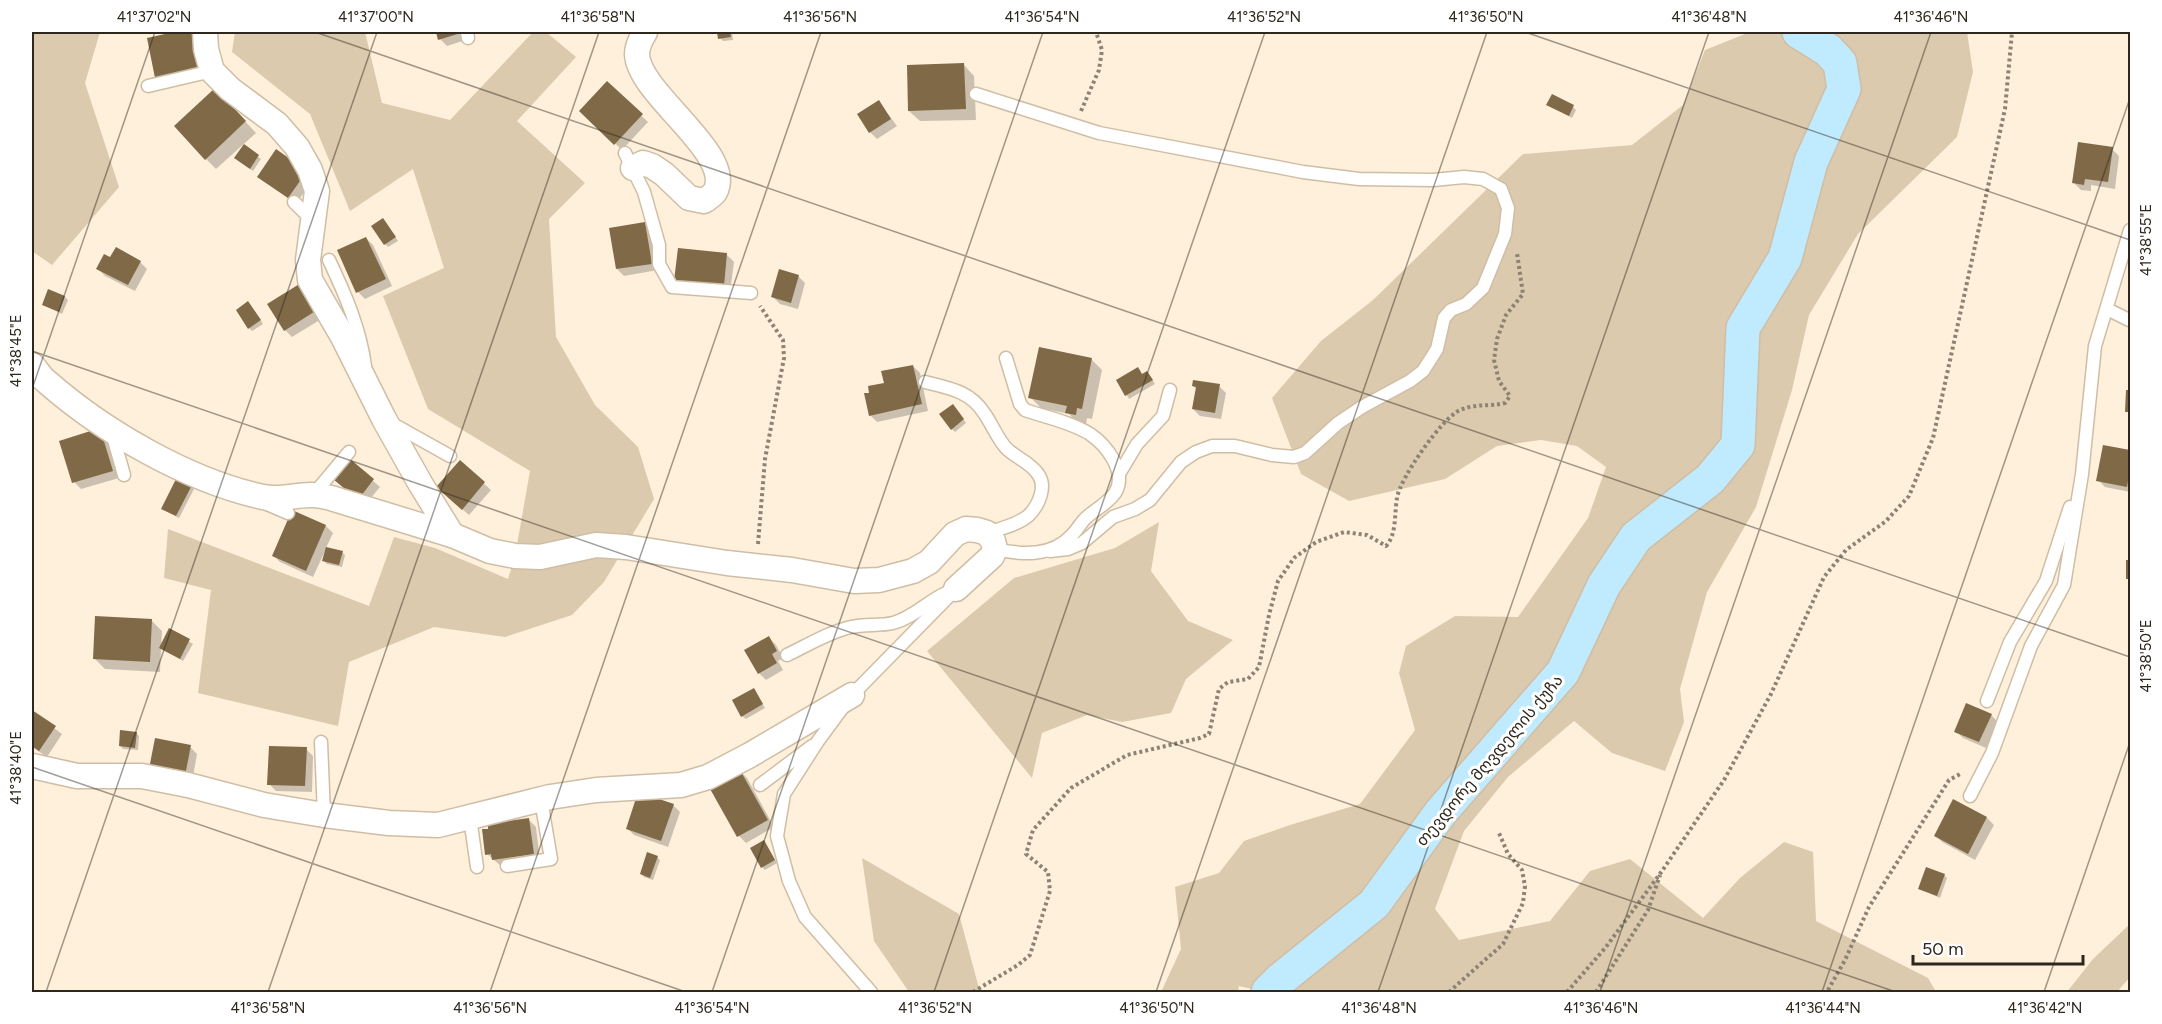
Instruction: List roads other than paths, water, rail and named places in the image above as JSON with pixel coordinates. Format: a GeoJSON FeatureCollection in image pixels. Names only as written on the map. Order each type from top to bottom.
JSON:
{"type":"FeatureCollection","features":[{"type":"Feature","properties":{"kind":"street"},"geometry":{"type":"LineString","coordinates":[[205,32],[206,49],[212,71],[230,89],[277,124],[297,147],[310,170],[316,191],[308,260],[310,280],[343,337],[384,419],[453,535]]}},
{"type":"Feature","properties":{"kind":"street"},"geometry":{"type":"LineString","coordinates":[[629,161],[652,166],[689,198],[704,201],[714,194],[718,182],[715,165],[704,148],[644,75],[637,53],[645,32]]}},
{"type":"Feature","properties":{"kind":"street","name":"თევდორე მღვდელის ქუჩა"},"geometry":{"type":"LineString","coordinates":[[1277,988],[1374,904],[1441,812],[1563,672],[1604,585],[1636,537],[1710,479],[1738,445],[1743,328],[1785,258],[1811,162],[1844,89],[1839,63],[1828,50],[1798,32]]}},
{"type":"Feature","properties":{"kind":"street"},"geometry":{"type":"LineString","coordinates":[[36,377],[111,429],[163,460],[236,490],[266,498],[313,495],[331,498],[453,535],[490,551],[515,556],[540,557],[596,545],[626,547],[854,581],[879,580],[913,571],[929,562],[955,534],[966,529],[977,530],[991,541],[992,556],[956,589]]}},
{"type":"Feature","properties":{"kind":"street"},"geometry":{"type":"LineString","coordinates":[[32,766],[78,776],[142,776],[264,804],[324,815],[389,823],[438,825],[541,800],[597,790],[681,785],[699,780],[801,727],[852,695]]}},
{"type":"Feature","properties":{"kind":"lane"},"geometry":{"type":"LineString","coordinates":[[148,86],[212,71]]}},
{"type":"Feature","properties":{"kind":"lane"},"geometry":{"type":"LineString","coordinates":[[925,382],[961,392],[973,398],[1005,447],[1031,465],[1040,476],[1042,489],[1039,501],[1028,516],[991,541],[1011,553],[1068,549],[1082,543],[1113,517],[1135,509],[1149,500],[1181,462],[1196,452],[1212,446],[1235,446],[1272,455],[1294,457],[1305,453],[1338,423],[1362,407],[1410,381],[1423,371],[1437,349],[1444,318],[1450,310],[1466,304],[1483,288],[1505,234],[1508,208],[1501,189],[1484,179],[1464,177],[1433,180],[1359,179],[1314,174],[1099,133],[976,94]]}},
{"type":"Feature","properties":{"kind":"lane"},"geometry":{"type":"LineString","coordinates":[[629,161],[644,192],[655,228],[659,245],[659,264],[672,287],[751,293]]}},
{"type":"Feature","properties":{"kind":"lane"},"geometry":{"type":"LineString","coordinates":[[294,202],[314,222]]}},
{"type":"Feature","properties":{"kind":"lane"},"geometry":{"type":"LineString","coordinates":[[1970,796],[1992,753],[2031,646],[2064,585],[2082,474],[2095,346],[2130,230]]}},
{"type":"Feature","properties":{"kind":"lane"},"geometry":{"type":"LineString","coordinates":[[329,260],[348,302],[362,346],[368,388]]}},
{"type":"Feature","properties":{"kind":"lane"},"geometry":{"type":"LineString","coordinates":[[2107,309],[2129,320]]}},
{"type":"Feature","properties":{"kind":"lane"},"geometry":{"type":"LineString","coordinates":[[1006,358],[1020,404],[1025,410],[1090,434],[1114,460],[1119,474]]}},
{"type":"Feature","properties":{"kind":"lane"},"geometry":{"type":"LineString","coordinates":[[1050,550],[1067,540],[1086,518],[1116,492],[1119,474],[1137,444],[1163,416],[1170,390]]}},
{"type":"Feature","properties":{"kind":"lane"},"geometry":{"type":"LineString","coordinates":[[384,419],[450,456]]}},
{"type":"Feature","properties":{"kind":"lane"},"geometry":{"type":"LineString","coordinates":[[111,429],[124,475]]}},
{"type":"Feature","properties":{"kind":"lane"},"geometry":{"type":"LineString","coordinates":[[313,495],[349,452]]}},
{"type":"Feature","properties":{"kind":"lane"},"geometry":{"type":"LineString","coordinates":[[1987,701],[2010,642],[2046,581],[2082,474]]}},
{"type":"Feature","properties":{"kind":"lane"},"geometry":{"type":"LineString","coordinates":[[236,490],[288,513]]}},
{"type":"Feature","properties":{"kind":"lane"},"geometry":{"type":"LineString","coordinates":[[787,655],[836,632],[853,627],[894,623],[956,589]]}},
{"type":"Feature","properties":{"kind":"lane"},"geometry":{"type":"LineString","coordinates":[[871,993],[805,917],[789,881],[777,836],[784,794],[818,741],[852,695],[956,589]]}},
{"type":"Feature","properties":{"kind":"lane"},"geometry":{"type":"LineString","coordinates":[[760,784],[818,741]]}},
{"type":"Feature","properties":{"kind":"lane"},"geometry":{"type":"LineString","coordinates":[[321,742],[324,815]]}},
{"type":"Feature","properties":{"kind":"lane"},"geometry":{"type":"LineString","coordinates":[[507,866],[551,859],[541,800]]}},
{"type":"Feature","properties":{"kind":"lane"},"geometry":{"type":"LineString","coordinates":[[470,818],[477,867]]}}]}
